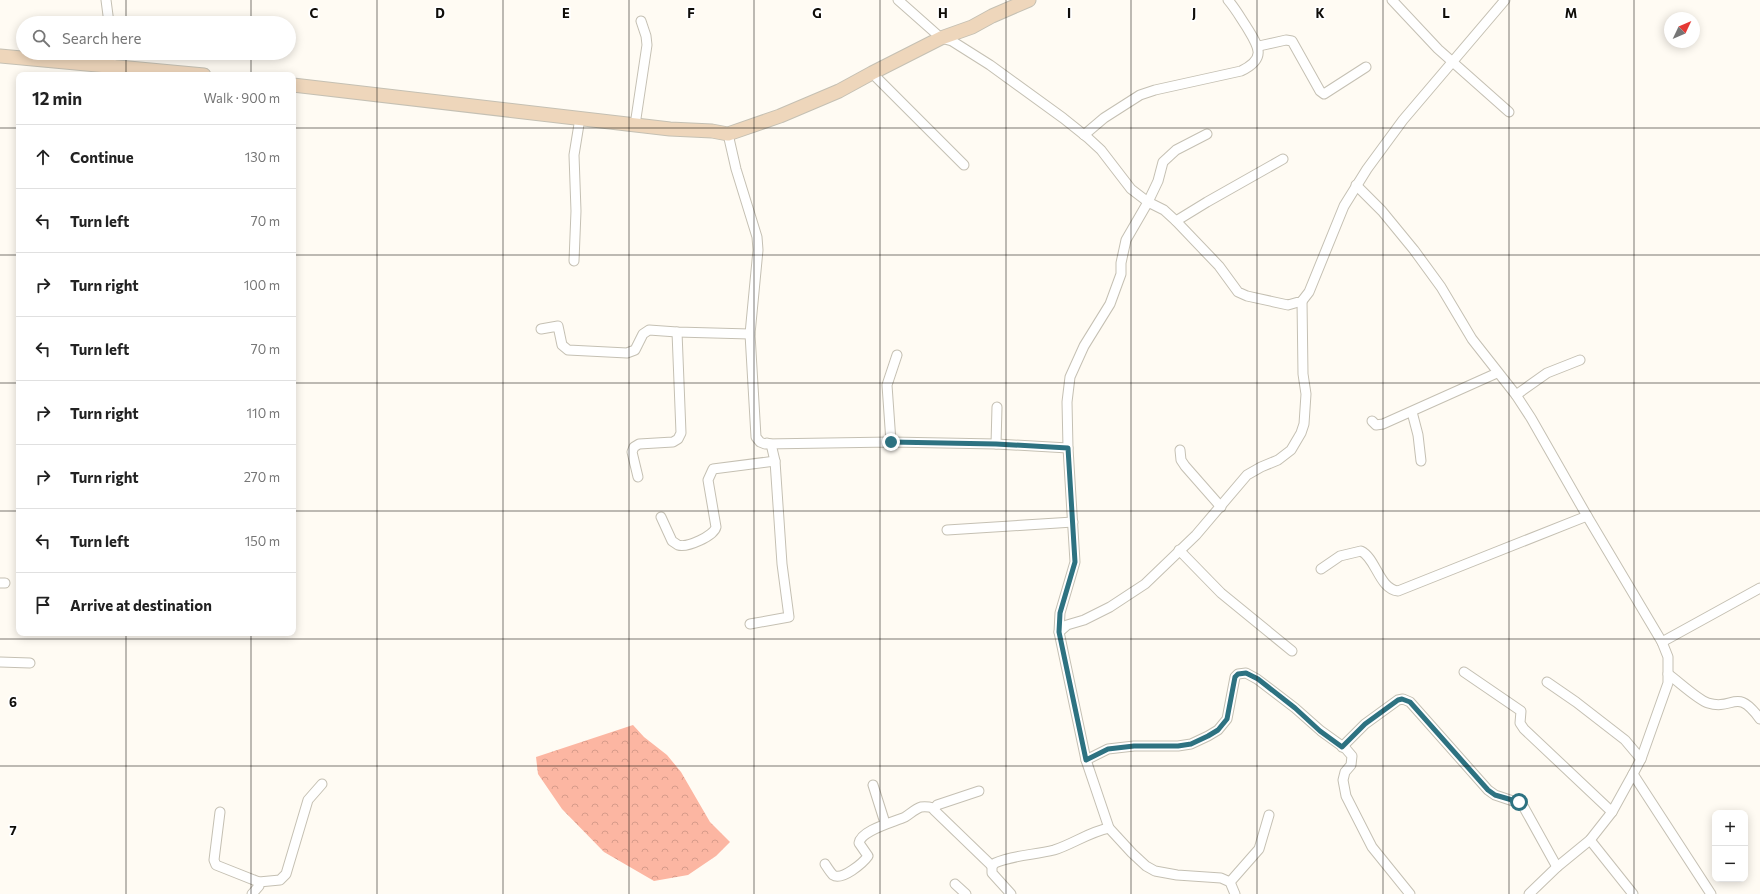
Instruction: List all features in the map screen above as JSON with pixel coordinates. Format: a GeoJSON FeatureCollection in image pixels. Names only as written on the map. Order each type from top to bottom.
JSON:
{"type":"FeatureCollection","features":[{"type":"Feature","properties":{"kind":"street"},"geometry":{"type":"LineString","coordinates":[[106,0],[108,16]]}},
{"type":"Feature","properties":{"kind":"street"},"geometry":{"type":"LineString","coordinates":[[898,0],[941,38],[952,41],[980,58],[1084,135],[1101,150],[1130,188],[1148,202],[1164,210],[1176,221],[1219,266],[1233,286],[1241,294],[1288,305],[1302,301],[1310,292],[1344,206],[1356,185],[1403,120],[1505,0]]}},
{"type":"Feature","properties":{"kind":"street"},"geometry":{"type":"LineString","coordinates":[[296,85],[670,129],[712,131],[728,134],[809,105],[941,38],[972,27],[992,16],[1028,0]]}},
{"type":"Feature","properties":{"kind":"street"},"geometry":{"type":"LineString","coordinates":[[1084,135],[1104,118],[1131,100],[1148,92],[1226,75],[1247,68],[1256,61],[1259,46],[1228,0]]}},
{"type":"Feature","properties":{"kind":"street"},"geometry":{"type":"LineString","coordinates":[[1392,0],[1422,33],[1509,112]]}},
{"type":"Feature","properties":{"kind":"street"},"geometry":{"type":"LineString","coordinates":[[635,125],[647,44],[641,21]]}},
{"type":"Feature","properties":{"kind":"street"},"geometry":{"type":"LineString","coordinates":[[1259,46],[1286,40],[1292,41],[1320,91],[1324,94],[1366,67]]}},
{"type":"Feature","properties":{"kind":"street"},"geometry":{"type":"LineString","coordinates":[[0,56],[16,57]]}},
{"type":"Feature","properties":{"kind":"street"},"geometry":{"type":"LineString","coordinates":[[44,60],[173,72]]}},
{"type":"Feature","properties":{"kind":"street"},"geometry":{"type":"LineString","coordinates":[[111,60],[111,66]]}},
{"type":"Feature","properties":{"kind":"street"},"geometry":{"type":"LineString","coordinates":[[872,73],[964,165]]}},
{"type":"Feature","properties":{"kind":"street"},"geometry":{"type":"LineString","coordinates":[[574,262],[576,211],[574,156],[580,118]]}},
{"type":"Feature","properties":{"kind":"street"},"geometry":{"type":"LineString","coordinates":[[728,134],[736,169],[757,237],[758,250],[750,334],[756,437],[762,443],[822,444],[891,442],[996,444],[1068,448]]}},
{"type":"Feature","properties":{"kind":"street"},"geometry":{"type":"LineString","coordinates":[[1207,134],[1168,156],[1163,162],[1158,181],[1148,202],[1126,240],[1121,263],[1121,274],[1110,304],[1084,346],[1070,377],[1067,402],[1068,448],[1075,562],[1060,613],[1059,632],[1086,760],[1109,828],[1132,853],[1146,866],[1155,871],[1177,875],[1221,878],[1230,882],[1235,894]]}},
{"type":"Feature","properties":{"kind":"street"},"geometry":{"type":"LineString","coordinates":[[1176,221],[1283,159]]}},
{"type":"Feature","properties":{"kind":"street"},"geometry":{"type":"LineString","coordinates":[[1356,185],[1382,211],[1414,250],[1441,287],[1472,339],[1497,373],[1516,395],[1545,440],[1586,516],[1662,642],[1668,657],[1668,674],[1664,696],[1641,759],[1612,812],[1590,840],[1557,867],[1529,894]]}},
{"type":"Feature","properties":{"kind":"street"},"geometry":{"type":"LineString","coordinates":[[1059,632],[1067,625],[1084,620],[1122,600],[1145,584],[1196,535],[1248,475],[1261,467],[1278,460],[1291,450],[1301,433],[1304,424],[1306,394],[1303,374],[1302,301]]}},
{"type":"Feature","properties":{"kind":"street"},"geometry":{"type":"LineString","coordinates":[[541,329],[558,326],[562,345],[568,350],[627,353],[635,350],[646,331],[750,334]]}},
{"type":"Feature","properties":{"kind":"street"},"geometry":{"type":"LineString","coordinates":[[638,477],[632,452],[634,447],[639,444],[673,442],[678,439],[681,432],[676,332]]}},
{"type":"Feature","properties":{"kind":"street"},"geometry":{"type":"LineString","coordinates":[[891,442],[887,385],[897,355]]}},
{"type":"Feature","properties":{"kind":"street"},"geometry":{"type":"LineString","coordinates":[[1516,395],[1547,373],[1580,360]]}},
{"type":"Feature","properties":{"kind":"street"},"geometry":{"type":"LineString","coordinates":[[1372,421],[1376,425],[1380,425],[1497,373]]}},
{"type":"Feature","properties":{"kind":"street"},"geometry":{"type":"LineString","coordinates":[[996,444],[997,406]]}},
{"type":"Feature","properties":{"kind":"street"},"geometry":{"type":"LineString","coordinates":[[1412,412],[1418,435],[1421,460]]}},
{"type":"Feature","properties":{"kind":"street"},"geometry":{"type":"LineString","coordinates":[[750,624],[789,617],[782,564],[775,461],[771,444],[767,443]]}},
{"type":"Feature","properties":{"kind":"street"},"geometry":{"type":"LineString","coordinates":[[1180,450],[1185,466],[1220,507]]}},
{"type":"Feature","properties":{"kind":"street"},"geometry":{"type":"LineString","coordinates":[[661,517],[672,541],[678,545],[685,546],[710,536],[715,531],[716,527],[708,480],[714,469],[775,461]]}},
{"type":"Feature","properties":{"kind":"street"},"geometry":{"type":"LineString","coordinates":[[1321,569],[1340,556],[1361,551],[1369,557],[1376,571],[1384,582],[1394,590],[1398,591],[1586,516]]}},
{"type":"Feature","properties":{"kind":"street"},"geometry":{"type":"LineString","coordinates":[[947,530],[1073,522]]}},
{"type":"Feature","properties":{"kind":"street"},"geometry":{"type":"LineString","coordinates":[[1179,550],[1221,593],[1292,651]]}},
{"type":"Feature","properties":{"kind":"street"},"geometry":{"type":"LineString","coordinates":[[1662,642],[1760,588]]}},
{"type":"Feature","properties":{"kind":"street"},"geometry":{"type":"LineString","coordinates":[[0,662],[30,663]]}},
{"type":"Feature","properties":{"kind":"street"},"geometry":{"type":"LineString","coordinates":[[1464,672],[1521,711],[1520,723],[1524,729],[1612,812]]}},
{"type":"Feature","properties":{"kind":"street"},"geometry":{"type":"LineString","coordinates":[[1086,760],[1108,749],[1134,746],[1178,746],[1191,744],[1208,736],[1218,730],[1227,719],[1235,677],[1246,673],[1258,679],[1352,756],[1351,765],[1344,772],[1343,780],[1346,796],[1375,852],[1410,894]]}},
{"type":"Feature","properties":{"kind":"street"},"geometry":{"type":"LineString","coordinates":[[1668,674],[1704,701],[1713,704],[1740,701],[1749,706],[1760,719]]}},
{"type":"Feature","properties":{"kind":"street"},"geometry":{"type":"LineString","coordinates":[[1547,682],[1576,702],[1625,740],[1641,759]]}},
{"type":"Feature","properties":{"kind":"street"},"geometry":{"type":"LineString","coordinates":[[1342,747],[1365,724],[1398,700],[1402,699],[1410,702],[1488,790],[1495,795],[1522,804],[1557,867]]}},
{"type":"Feature","properties":{"kind":"street"},"geometry":{"type":"LineString","coordinates":[[1633,774],[1712,894]]}},
{"type":"Feature","properties":{"kind":"street"},"geometry":{"type":"LineString","coordinates":[[220,812],[214,860],[216,865],[259,882],[280,880],[284,878],[308,800],[322,784]]}},
{"type":"Feature","properties":{"kind":"street"},"geometry":{"type":"LineString","coordinates":[[873,785],[885,823]]}},
{"type":"Feature","properties":{"kind":"street"},"geometry":{"type":"LineString","coordinates":[[825,864],[835,876],[846,874],[857,867],[868,856],[859,843],[860,840],[885,823],[900,819],[921,808],[934,808],[937,805],[979,791]]}},
{"type":"Feature","properties":{"kind":"street"},"geometry":{"type":"LineString","coordinates":[[934,808],[935,812],[992,866],[992,873],[1010,894]]}},
{"type":"Feature","properties":{"kind":"street"},"geometry":{"type":"LineString","coordinates":[[1230,882],[1259,849],[1269,815]]}},
{"type":"Feature","properties":{"kind":"street"},"geometry":{"type":"LineString","coordinates":[[992,866],[998,862],[1058,849],[1087,837],[1096,830],[1109,828]]}},
{"type":"Feature","properties":{"kind":"street"},"geometry":{"type":"LineString","coordinates":[[1590,840],[1633,894]]}},
{"type":"Feature","properties":{"kind":"street"},"geometry":{"type":"LineString","coordinates":[[252,894],[259,886],[259,882]]}},
{"type":"Feature","properties":{"kind":"street"},"geometry":{"type":"LineString","coordinates":[[955,884],[966,894]]}},
{"type":"Feature","properties":{"kind":"green space"},"geometry":{"type":"Polygon","coordinates":[[[633,725],[644,737],[667,755],[681,772],[710,822],[730,842],[716,856],[688,875],[654,881],[604,852],[562,809],[538,774],[536,757],[633,725]]]}},
{"type":"Feature","properties":{"kind":"route"},"geometry":{"type":"LineString","coordinates":[[891,442],[996,444],[1068,448],[1076,556],[1073,573],[1060,613],[1059,632],[1086,760],[1108,749],[1119,747],[1178,746],[1200,741],[1218,730],[1227,719],[1235,677],[1238,674],[1246,673],[1258,679],[1295,708],[1320,731],[1342,747],[1349,738],[1384,710],[1398,700],[1406,700],[1413,705],[1488,790],[1495,795],[1519,802]]}}]}
